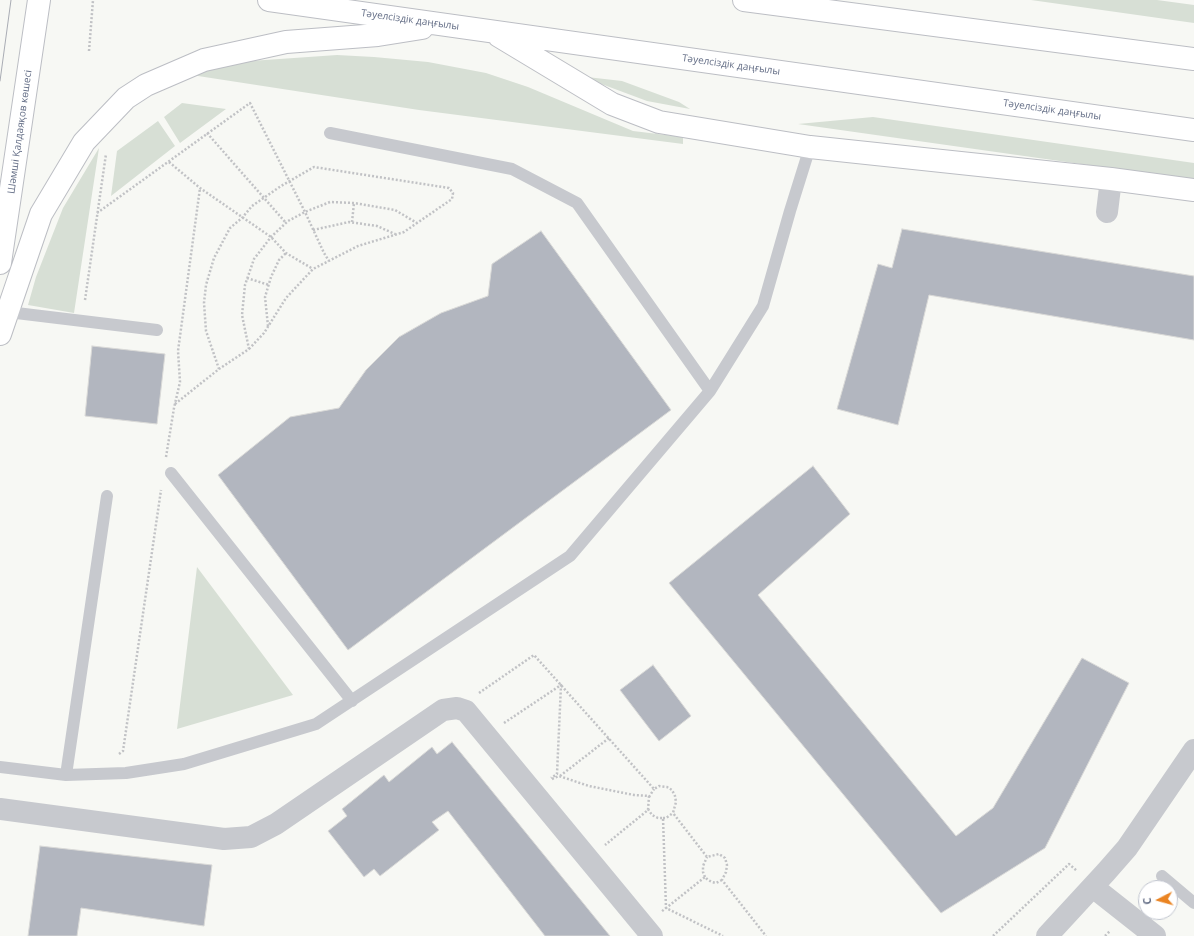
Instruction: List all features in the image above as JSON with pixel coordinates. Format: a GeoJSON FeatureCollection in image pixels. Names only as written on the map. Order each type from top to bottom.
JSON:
{"type":"FeatureCollection","features":[{"type":"Feature","properties":{"kind":"main road","name":"Шәмші Қалдаяқов көшесі"},"geometry":{"type":"LineString","coordinates":[[0,263],[39,0]]}},
{"type":"Feature","properties":{"kind":"main road","name":"Тәуелсіздік даңғылы"},"geometry":{"type":"LineString","coordinates":[[269,0],[1194,130]]}},
{"type":"Feature","properties":{"kind":"main road"},"geometry":{"type":"LineString","coordinates":[[744,0],[1194,59]]}},
{"type":"Feature","properties":{"kind":"main road"},"geometry":{"type":"LineString","coordinates":[[0,334],[41,214],[84,142],[126,98],[146,85],[204,60],[286,42],[378,35],[447,24]]}},
{"type":"Feature","properties":{"kind":"main road"},"geometry":{"type":"LineString","coordinates":[[491,31],[612,104],[659,122],[810,147],[1111,178],[1194,190]]}},
{"type":"Feature","properties":{"kind":"street"},"geometry":{"type":"LineString","coordinates":[[1106,212],[1111,178]]}},
{"type":"Feature","properties":{"kind":"street"},"geometry":{"type":"LineString","coordinates":[[0,809],[224,839],[251,837],[276,824],[443,710],[457,708],[466,711],[647,930]]}},
{"type":"Feature","properties":{"kind":"street"},"geometry":{"type":"LineString","coordinates":[[1047,936],[1127,848],[1194,750]]}},
{"type":"Feature","properties":{"kind":"street"},"geometry":{"type":"LineString","coordinates":[[1093,887],[1155,936]]}},
{"type":"Feature","properties":{"kind":"lane"},"geometry":{"type":"LineString","coordinates":[[330,133],[512,169],[577,204],[710,391]]}},
{"type":"Feature","properties":{"kind":"lane"},"geometry":{"type":"LineString","coordinates":[[0,767],[66,775],[126,773],[184,764],[316,724],[570,556],[710,391],[763,306],[810,147]]}},
{"type":"Feature","properties":{"kind":"lane"},"geometry":{"type":"LineString","coordinates":[[8,312],[157,330]]}},
{"type":"Feature","properties":{"kind":"lane"},"geometry":{"type":"LineString","coordinates":[[172,473],[352,701]]}},
{"type":"Feature","properties":{"kind":"lane"},"geometry":{"type":"LineString","coordinates":[[66,775],[107,496]]}},
{"type":"Feature","properties":{"kind":"lane"},"geometry":{"type":"LineString","coordinates":[[1162,876],[1194,903]]}},
{"type":"Feature","properties":{"kind":"path"},"geometry":{"type":"LineString","coordinates":[[89,51],[93,0]]}},
{"type":"Feature","properties":{"kind":"path"},"geometry":{"type":"LineString","coordinates":[[97,213],[250,103],[329,261]]}},
{"type":"Feature","properties":{"kind":"path"},"geometry":{"type":"LineString","coordinates":[[207,133],[286,223]]}},
{"type":"Feature","properties":{"kind":"path"},"geometry":{"type":"LineString","coordinates":[[84,300],[106,148]]}},
{"type":"Feature","properties":{"kind":"path"},"geometry":{"type":"LineString","coordinates":[[169,162],[200,188],[271,237],[286,253],[313,269]]}},
{"type":"Feature","properties":{"kind":"path"},"geometry":{"type":"LineString","coordinates":[[175,404],[219,369],[249,349],[264,333],[286,298],[313,269],[358,246],[404,232],[452,199],[453,194],[449,188],[314,167],[289,181],[252,206],[242,218],[230,228],[214,258],[206,286],[204,303],[206,331],[219,369]]}},
{"type":"Feature","properties":{"kind":"path"},"geometry":{"type":"LineString","coordinates":[[249,349],[242,315],[247,278],[254,259],[271,237],[286,223],[305,212],[330,202],[354,203],[395,210],[417,223]]}},
{"type":"Feature","properties":{"kind":"path"},"geometry":{"type":"LineString","coordinates":[[352,222],[354,203]]}},
{"type":"Feature","properties":{"kind":"path"},"geometry":{"type":"LineString","coordinates":[[313,230],[352,222],[377,226],[396,234]]}},
{"type":"Feature","properties":{"kind":"path"},"geometry":{"type":"LineString","coordinates":[[268,327],[265,297],[280,260],[286,253]]}},
{"type":"Feature","properties":{"kind":"path"},"geometry":{"type":"LineString","coordinates":[[247,278],[269,285]]}},
{"type":"Feature","properties":{"kind":"path"},"geometry":{"type":"LineString","coordinates":[[457,708],[534,655],[654,789]]}},
{"type":"Feature","properties":{"kind":"path"},"geometry":{"type":"LineString","coordinates":[[486,735],[561,685]]}},
{"type":"Feature","properties":{"kind":"path"},"geometry":{"type":"LineString","coordinates":[[531,790],[557,774],[561,685]]}},
{"type":"Feature","properties":{"kind":"path"},"geometry":{"type":"LineString","coordinates":[[531,790],[560,776],[609,738]]}},
{"type":"Feature","properties":{"kind":"path"},"geometry":{"type":"LineString","coordinates":[[560,776],[590,786],[634,795],[648,796]]}},
{"type":"Feature","properties":{"kind":"path"},"geometry":{"type":"LineString","coordinates":[[659,786],[667,787],[672,790],[676,802],[673,813],[670,816],[663,818],[658,818],[652,815],[648,810],[648,796],[659,786]]}},
{"type":"Feature","properties":{"kind":"path"},"geometry":{"type":"LineString","coordinates":[[588,859],[648,810]]}},
{"type":"Feature","properties":{"kind":"path"},"geometry":{"type":"LineString","coordinates":[[673,813],[707,857]]}},
{"type":"Feature","properties":{"kind":"path"},"geometry":{"type":"LineString","coordinates":[[663,818],[666,908]]}},
{"type":"Feature","properties":{"kind":"path"},"geometry":{"type":"LineString","coordinates":[[719,854],[725,858],[727,865],[726,872],[722,880],[716,883],[708,880],[703,872],[703,866],[707,857],[719,854]]}},
{"type":"Feature","properties":{"kind":"path"},"geometry":{"type":"LineString","coordinates":[[993,936],[1069,864],[1093,887]]}},
{"type":"Feature","properties":{"kind":"path"},"geometry":{"type":"LineString","coordinates":[[647,930],[666,908],[705,877]]}},
{"type":"Feature","properties":{"kind":"path"},"geometry":{"type":"LineString","coordinates":[[722,880],[766,936]]}},
{"type":"Feature","properties":{"kind":"path"},"geometry":{"type":"LineString","coordinates":[[666,908],[723,936]]}},
{"type":"Feature","properties":{"kind":"shaded area"},"geometry":{"type":"Polygon","coordinates":[[[1031,0],[1157,0],[1194,5],[1194,23],[1031,0]]]}},
{"type":"Feature","properties":{"kind":"shaded area"},"geometry":{"type":"Polygon","coordinates":[[[337,55],[428,62],[486,73],[528,87],[633,131],[683,137],[683,144],[419,110],[185,74],[222,63],[337,55]]]}},
{"type":"Feature","properties":{"kind":"shaded area"},"geometry":{"type":"Polygon","coordinates":[[[587,77],[622,81],[679,102],[690,109],[647,101],[596,82],[587,77]]]}},
{"type":"Feature","properties":{"kind":"shaded area"},"geometry":{"type":"Polygon","coordinates":[[[182,103],[226,109],[180,143],[164,117],[182,103]]]}},
{"type":"Feature","properties":{"kind":"shaded area"},"geometry":{"type":"Polygon","coordinates":[[[873,117],[1194,163],[1194,180],[798,124],[873,117]]]}},
{"type":"Feature","properties":{"kind":"shaded area"},"geometry":{"type":"Polygon","coordinates":[[[158,121],[175,146],[111,196],[117,151],[158,121]]]}},
{"type":"Feature","properties":{"kind":"shaded area"},"geometry":{"type":"Polygon","coordinates":[[[99,148],[74,313],[28,305],[36,277],[63,208],[99,148]]]}},
{"type":"Feature","properties":{"kind":"shaded area"},"geometry":{"type":"Polygon","coordinates":[[[197,567],[293,695],[177,729],[197,567]]]}},
{"type":"Feature","properties":{"kind":"building"},"geometry":{"type":"Polygon","coordinates":[[[902,229],[1194,276],[1194,340],[929,295],[898,425],[837,409],[878,264],[892,268],[902,229]]]}},
{"type":"Feature","properties":{"kind":"building"},"geometry":{"type":"Polygon","coordinates":[[[541,231],[671,410],[348,650],[218,475],[290,417],[339,408],[366,370],[399,337],[441,313],[488,296],[492,264],[541,231]]]}},
{"type":"Feature","properties":{"kind":"building"},"geometry":{"type":"Polygon","coordinates":[[[92,346],[165,354],[157,424],[85,416],[92,346]]]}},
{"type":"Feature","properties":{"kind":"building"},"geometry":{"type":"Polygon","coordinates":[[[813,466],[850,514],[758,595],[956,836],[993,808],[1082,658],[1129,683],[1045,848],[941,913],[669,583],[813,466]]]}},
{"type":"Feature","properties":{"kind":"building"},"geometry":{"type":"Polygon","coordinates":[[[653,665],[691,716],[659,741],[620,690],[653,665]]]}},
{"type":"Feature","properties":{"kind":"building"},"geometry":{"type":"Polygon","coordinates":[[[452,742],[610,936],[545,936],[448,811],[432,822],[439,830],[380,876],[374,869],[364,877],[328,831],[347,816],[342,809],[384,775],[389,782],[432,747],[437,754],[452,742]]]}},
{"type":"Feature","properties":{"kind":"building"},"geometry":{"type":"Polygon","coordinates":[[[40,846],[212,865],[204,926],[81,908],[77,936],[28,936],[40,846]]]}},
{"type":"Feature","properties":{"kind":"tram line"},"geometry":{"type":"LineString","coordinates":[[0,81],[11,0]]}}]}
